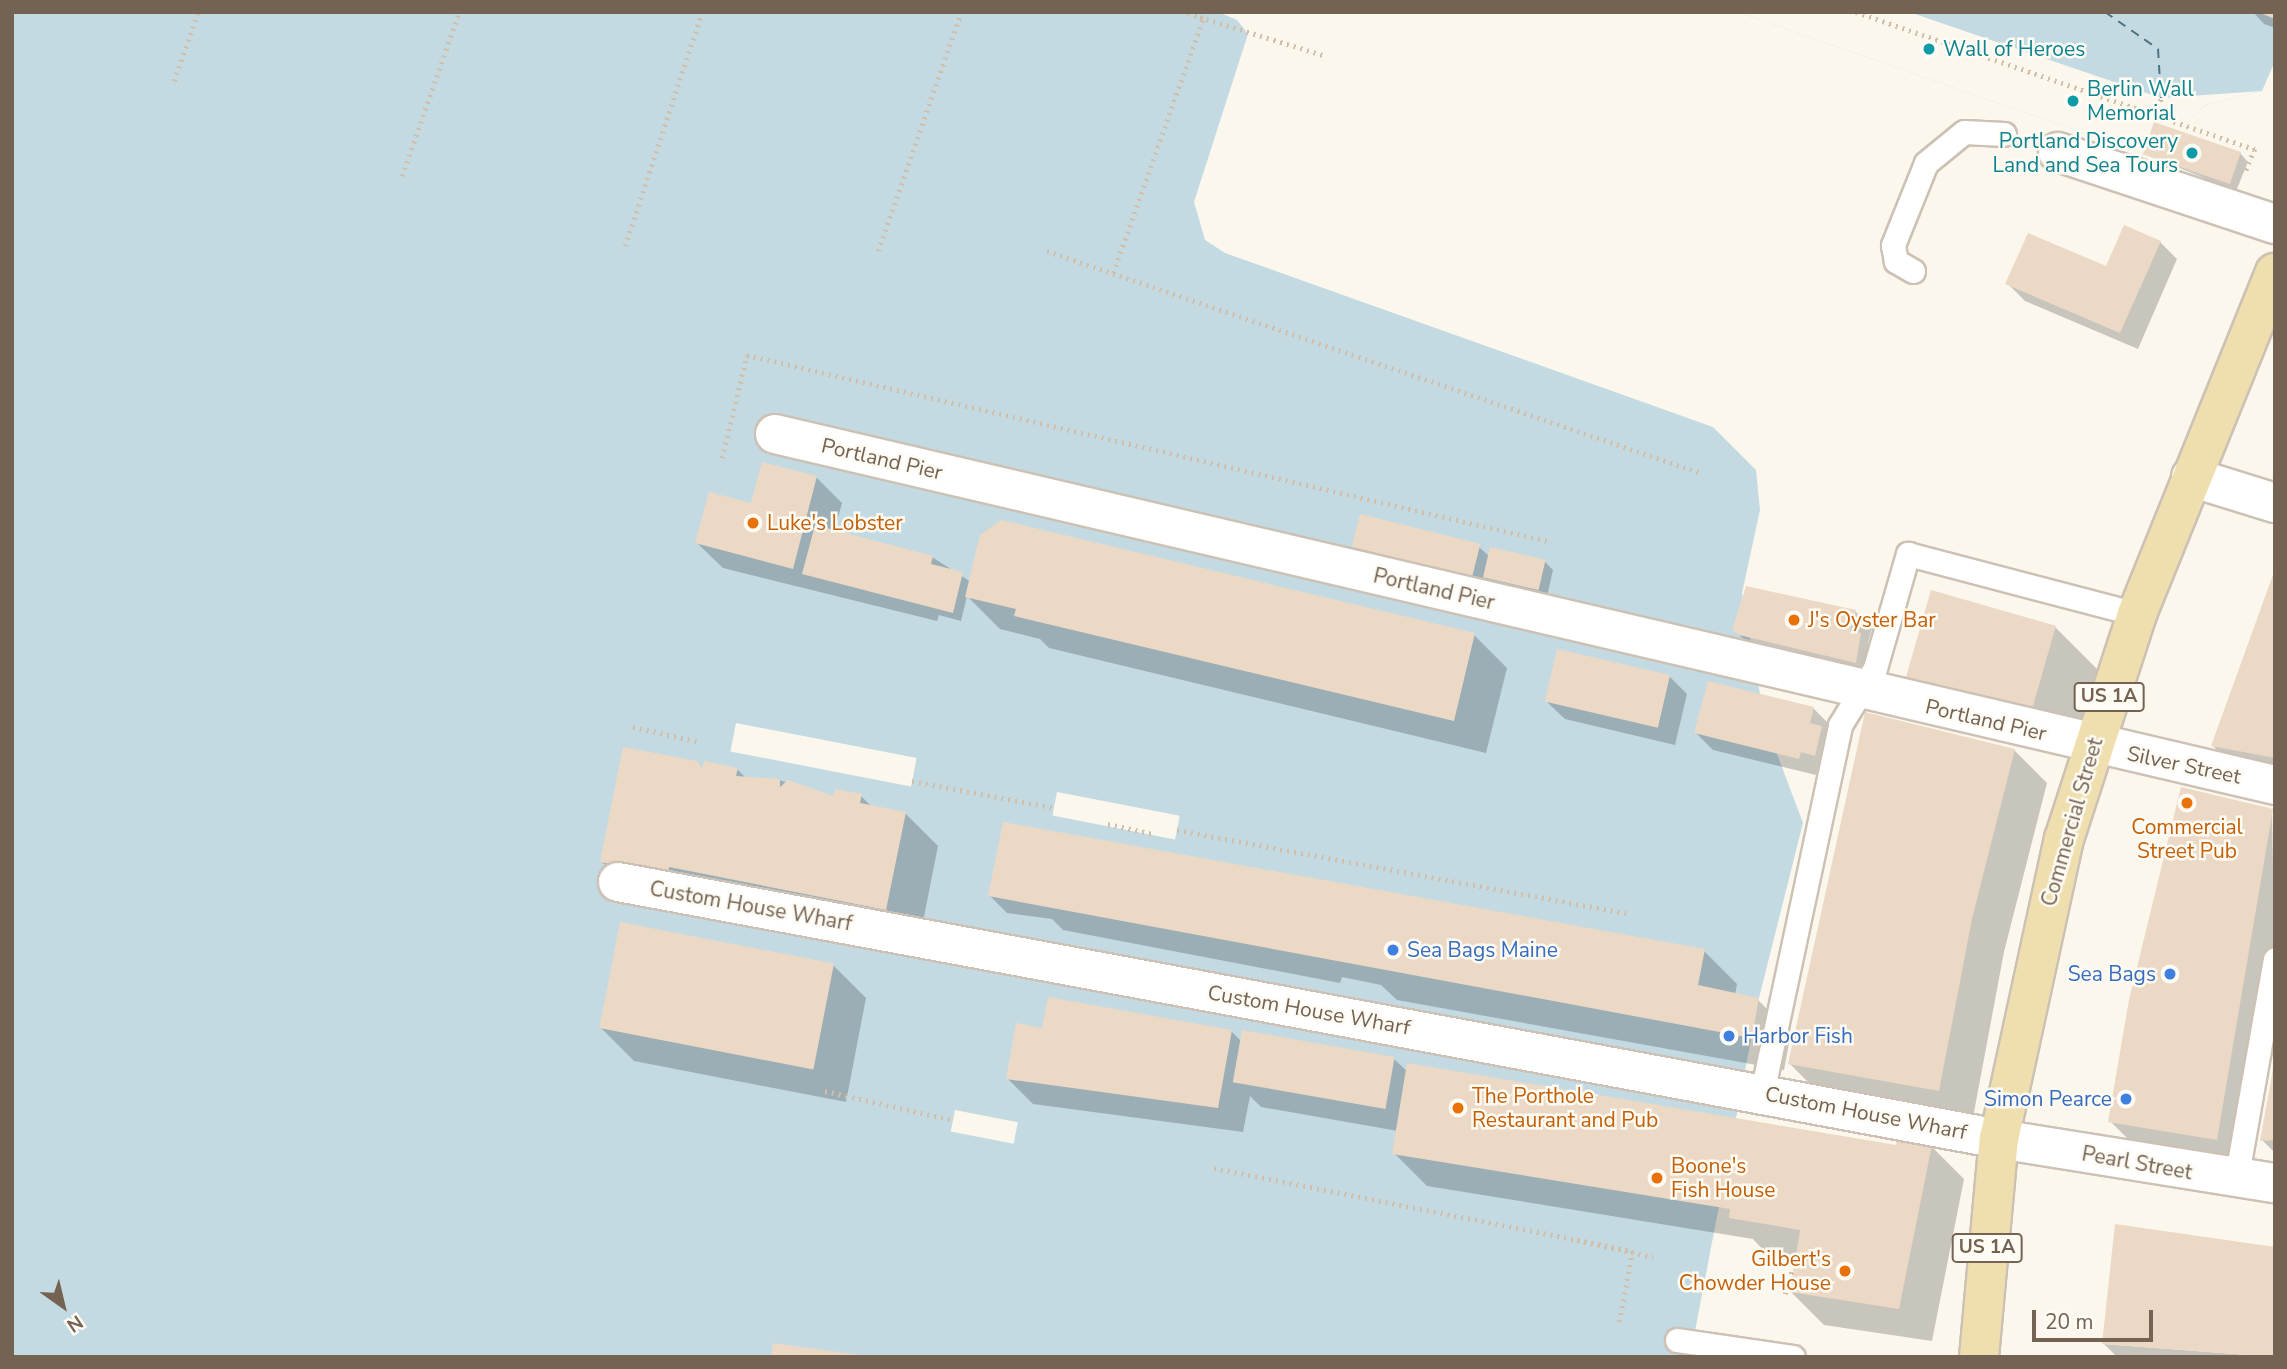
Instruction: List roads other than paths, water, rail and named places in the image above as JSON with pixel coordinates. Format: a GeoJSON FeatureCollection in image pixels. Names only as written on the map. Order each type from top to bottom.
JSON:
{"type":"FeatureCollection","features":[{"type":"Feature","properties":{"kind":"main road","name":"Commercial Street"},"geometry":{"type":"LineString","coordinates":[[1979,1357],[1999,1139],[2044,919],[2092,745],[2137,614],[2275,273]]}},
{"type":"Feature","properties":{"kind":"street"},"geometry":{"type":"LineString","coordinates":[[2057,152],[2275,225]]}},
{"type":"Feature","properties":{"kind":"street","name":"Portland Pier"},"geometry":{"type":"LineString","coordinates":[[775,434],[2092,745]]}},
{"type":"Feature","properties":{"kind":"street"},"geometry":{"type":"LineString","coordinates":[[2191,477],[2275,503]]}},
{"type":"Feature","properties":{"kind":"street","name":"Silver Street"},"geometry":{"type":"LineString","coordinates":[[2092,745],[2275,785]]}},
{"type":"Feature","properties":{"kind":"street","name":"Custom House Wharf"},"geometry":{"type":"LineString","coordinates":[[618,882],[1999,1139]]}},
{"type":"Feature","properties":{"kind":"street","name":"Pearl Street"},"geometry":{"type":"LineString","coordinates":[[1999,1139],[2236,1180],[2275,1183]]}},
{"type":"Feature","properties":{"kind":"lane"},"geometry":{"type":"LineString","coordinates":[[1913,271],[1896,261],[1893,245],[1926,163],[1964,132],[2004,134]]}},
{"type":"Feature","properties":{"kind":"lane"},"geometry":{"type":"LineString","coordinates":[[1762,1093],[1840,725],[1858,690],[1875,668],[1908,554],[2137,614]]}},
{"type":"Feature","properties":{"kind":"lane"},"geometry":{"type":"LineString","coordinates":[[2236,1180],[2275,959]]}},
{"type":"Feature","properties":{"kind":"lane"},"geometry":{"type":"LineString","coordinates":[[1677,1339],[1793,1357]]}},
{"type":"Feature","properties":{"kind":"water"},"geometry":{"type":"Polygon","coordinates":[[[12,12],[1218,12],[1237,20],[1248,34],[1194,202],[1205,240],[1225,253],[1713,427],[1756,470],[1760,510],[1742,593],[1765,722],[1803,823],[1759,998],[1690,1357],[12,1357],[12,12]]]}},
{"type":"Feature","properties":{"kind":"water"},"geometry":{"type":"Polygon","coordinates":[[[1738,12],[2275,12],[2275,61],[2262,91],[2205,105],[2152,157],[1738,12]]]}},
{"type":"Feature","properties":{"kind":"place","name":"Wall of Heroes"},"geometry":{"type":"Point","coordinates":[1929,49]}},
{"type":"Feature","properties":{"kind":"place","name":"Berlin Wall Memorial"},"geometry":{"type":"Point","coordinates":[2073,101]}},
{"type":"Feature","properties":{"kind":"place","name":"Portland Discovery Land and Sea Tours"},"geometry":{"type":"Point","coordinates":[2192,153]}},
{"type":"Feature","properties":{"kind":"place","name":"Luke's Lobster"},"geometry":{"type":"Point","coordinates":[753,523]}},
{"type":"Feature","properties":{"kind":"place","name":"J's Oyster Bar"},"geometry":{"type":"Point","coordinates":[1794,620]}},
{"type":"Feature","properties":{"kind":"place","name":"Commercial Street Pub"},"geometry":{"type":"Point","coordinates":[2187,803]}},
{"type":"Feature","properties":{"kind":"place","name":"Sea Bags Maine"},"geometry":{"type":"Point","coordinates":[1393,950]}},
{"type":"Feature","properties":{"kind":"place","name":"Sea Bags"},"geometry":{"type":"Point","coordinates":[2170,974]}},
{"type":"Feature","properties":{"kind":"place","name":"Harbor Fish"},"geometry":{"type":"Point","coordinates":[1729,1036]}},
{"type":"Feature","properties":{"kind":"place","name":"Simon Pearce"},"geometry":{"type":"Point","coordinates":[2126,1099]}},
{"type":"Feature","properties":{"kind":"place","name":"The Porthole Restaurant and Pub"},"geometry":{"type":"Point","coordinates":[1458,1108]}},
{"type":"Feature","properties":{"kind":"place","name":"Boone's Fish House"},"geometry":{"type":"Point","coordinates":[1657,1178]}},
{"type":"Feature","properties":{"kind":"place","name":"Gilbert's Chowder House"},"geometry":{"type":"Point","coordinates":[1845,1271]}}]}
